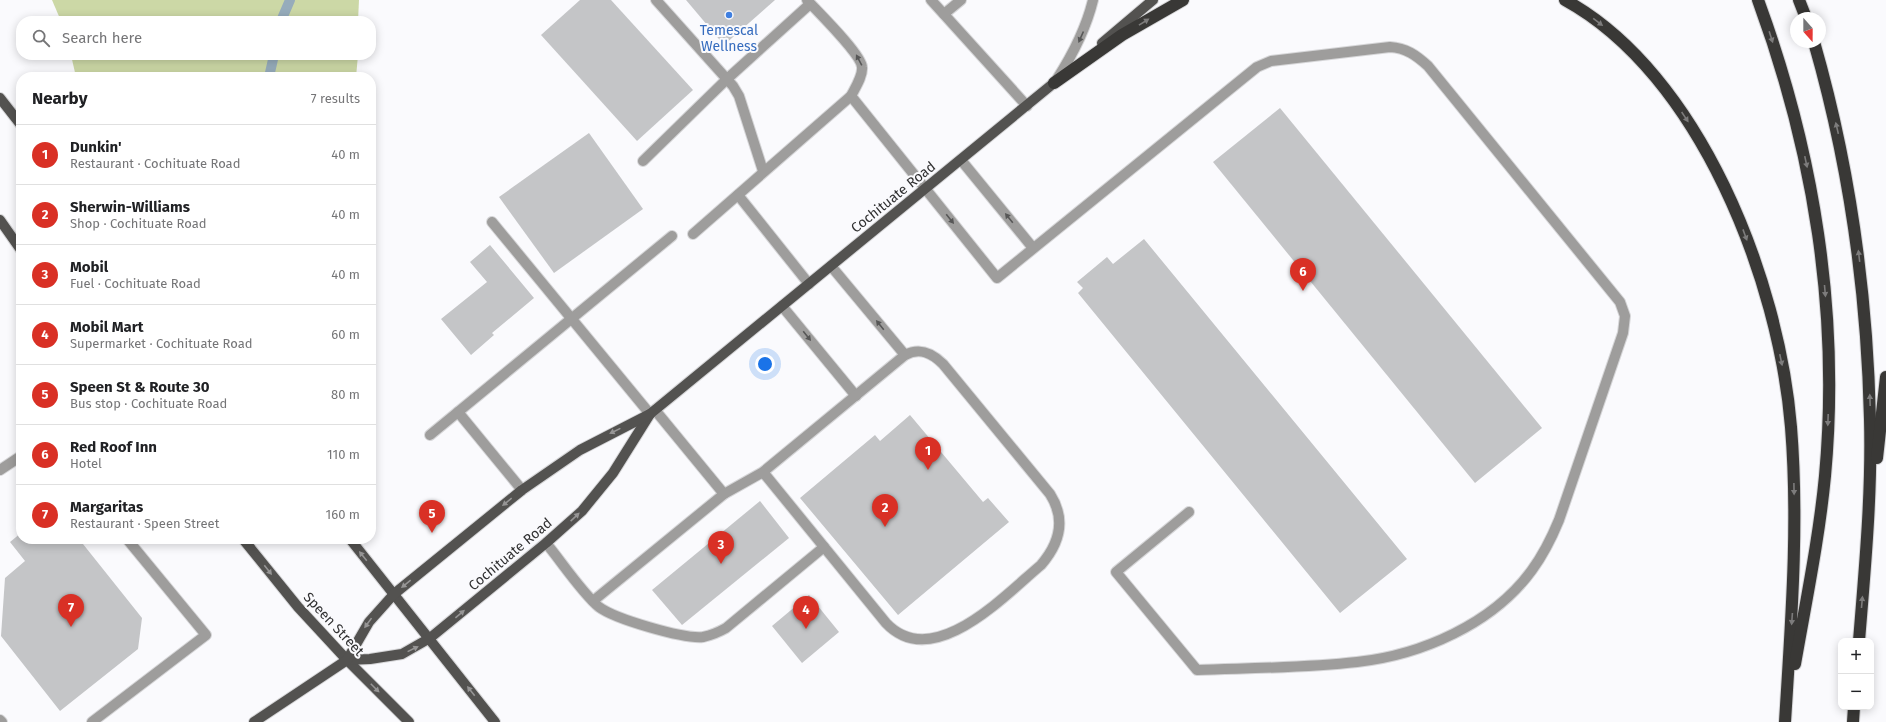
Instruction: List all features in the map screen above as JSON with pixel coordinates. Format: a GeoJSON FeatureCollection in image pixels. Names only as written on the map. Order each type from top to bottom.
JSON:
{"type":"FeatureCollection","features":[{"type":"Feature","properties":{"kind":"highway"},"geometry":{"type":"LineString","coordinates":[[1054,83],[1122,35],[1183,0]]}},
{"type":"Feature","properties":{"kind":"highway"},"geometry":{"type":"LineString","coordinates":[[1565,0],[1610,31],[1629,48],[1646,65],[1678,106],[1705,148],[1730,199],[1763,288],[1783,372],[1791,424],[1793,461],[1792,606],[1785,722]]}},
{"type":"Feature","properties":{"kind":"highway"},"geometry":{"type":"LineString","coordinates":[[1758,0],[1787,90],[1806,165],[1819,241],[1828,334],[1828,418],[1823,494],[1785,722]]}},
{"type":"Feature","properties":{"kind":"highway"},"geometry":{"type":"LineString","coordinates":[[1799,0],[1804,12]]}},
{"type":"Feature","properties":{"kind":"highway"},"geometry":{"type":"LineString","coordinates":[[1816,48],[1829,94],[1843,154],[1853,212],[1861,278],[1870,420],[1869,497],[1859,638]]}},
{"type":"Feature","properties":{"kind":"highway"},"geometry":{"type":"LineString","coordinates":[[1866,551],[1886,377]]}},
{"type":"Feature","properties":{"kind":"highway"},"geometry":{"type":"LineString","coordinates":[[1853,722],[1854,710]]}},
{"type":"Feature","properties":{"kind":"main road","name":"Cochituate Road"},"geometry":{"type":"LineString","coordinates":[[254,722],[347,660],[369,622],[394,594],[522,490],[580,450],[653,412],[1027,106],[1153,0]]}},
{"type":"Feature","properties":{"kind":"main road"},"geometry":{"type":"LineString","coordinates":[[0,98],[16,119]]}},
{"type":"Feature","properties":{"kind":"main road"},"geometry":{"type":"LineString","coordinates":[[0,220],[16,243]]}},
{"type":"Feature","properties":{"kind":"main road","name":"Cochituate Road"},"geometry":{"type":"LineString","coordinates":[[347,660],[370,659],[402,654],[430,638],[546,543],[582,511],[613,473],[653,412]]}},
{"type":"Feature","properties":{"kind":"main road","name":"Speen Street"},"geometry":{"type":"LineString","coordinates":[[247,544],[298,607],[347,660],[409,722]]}},
{"type":"Feature","properties":{"kind":"main road"},"geometry":{"type":"LineString","coordinates":[[354,544],[430,638],[495,722]]}},
{"type":"Feature","properties":{"kind":"lane"},"geometry":{"type":"LineString","coordinates":[[656,0],[727,79],[739,96],[763,171]]}},
{"type":"Feature","properties":{"kind":"lane"},"geometry":{"type":"LineString","coordinates":[[931,0],[1027,106]]}},
{"type":"Feature","properties":{"kind":"lane"},"geometry":{"type":"LineString","coordinates":[[944,14],[960,0]]}},
{"type":"Feature","properties":{"kind":"lane"},"geometry":{"type":"LineString","coordinates":[[1054,83],[1080,39],[1088,20],[1093,0]]}},
{"type":"Feature","properties":{"kind":"lane"},"geometry":{"type":"LineString","coordinates":[[643,162],[727,79],[809,2],[860,60],[862,74],[851,96],[763,171],[693,234]]}},
{"type":"Feature","properties":{"kind":"lane"},"geometry":{"type":"LineString","coordinates":[[851,96],[997,278],[1251,71],[1264,63],[1396,48],[1410,52],[1428,66],[1620,302],[1625,316],[1623,333],[1559,520],[1551,539],[1532,571],[1513,591],[1480,617],[1455,632],[1410,651],[1357,662],[1197,670],[1116,572],[1189,512]]}},
{"type":"Feature","properties":{"kind":"lane"},"geometry":{"type":"LineString","coordinates":[[961,160],[1033,248]]}},
{"type":"Feature","properties":{"kind":"lane"},"geometry":{"type":"LineString","coordinates":[[738,195],[809,284]]}},
{"type":"Feature","properties":{"kind":"lane"},"geometry":{"type":"LineString","coordinates":[[492,222],[572,319],[724,494]]}},
{"type":"Feature","properties":{"kind":"lane"},"geometry":{"type":"LineString","coordinates":[[430,435],[672,236]]}},
{"type":"Feature","properties":{"kind":"lane"},"geometry":{"type":"LineString","coordinates":[[831,266],[905,356]]}},
{"type":"Feature","properties":{"kind":"lane"},"geometry":{"type":"LineString","coordinates":[[782,306],[856,396]]}},
{"type":"Feature","properties":{"kind":"lane"},"geometry":{"type":"LineString","coordinates":[[593,601],[724,494],[763,472],[911,352],[926,352],[938,359],[1050,494],[1059,510],[1060,520],[1056,541],[1048,558],[1041,565],[965,627],[944,636],[921,639],[905,636],[891,628],[763,472]]}},
{"type":"Feature","properties":{"kind":"lane"},"geometry":{"type":"LineString","coordinates":[[458,412],[522,490]]}},
{"type":"Feature","properties":{"kind":"lane"},"geometry":{"type":"LineString","coordinates":[[0,470],[16,459]]}},
{"type":"Feature","properties":{"kind":"lane"},"geometry":{"type":"LineString","coordinates":[[546,543],[593,601],[618,618],[687,636],[703,636],[726,628],[824,547]]}},
{"type":"Feature","properties":{"kind":"lane"},"geometry":{"type":"LineString","coordinates":[[92,722],[206,635],[131,544]]}},
{"type":"Feature","properties":{"kind":"green space"},"geometry":{"type":"Polygon","coordinates":[[[52,0],[359,0],[358,16],[59,16],[52,0]]]}},
{"type":"Feature","properties":{"kind":"green space"},"geometry":{"type":"Polygon","coordinates":[[[72,60],[358,60],[356,72],[75,72],[72,60]]]}},
{"type":"Feature","properties":{"kind":"building"},"geometry":{"type":"Polygon","coordinates":[[[580,0],[611,0],[693,90],[637,141],[541,35],[580,0]]]}},
{"type":"Feature","properties":{"kind":"building","name":"Temescal Wellness"},"geometry":{"type":"Polygon","coordinates":[[[686,0],[775,0],[724,45],[686,0]]]}},
{"type":"Feature","properties":{"kind":"building"},"geometry":{"type":"Polygon","coordinates":[[[1280,108],[1542,428],[1475,483],[1213,162],[1280,108]]]}},
{"type":"Feature","properties":{"kind":"building"},"geometry":{"type":"Polygon","coordinates":[[[589,133],[643,209],[554,273],[499,197],[589,133]]]}},
{"type":"Feature","properties":{"kind":"building"},"geometry":{"type":"Polygon","coordinates":[[[1144,239],[1407,559],[1340,613],[1078,293],[1083,288],[1077,282],[1107,257],[1113,264],[1144,239]]]}},
{"type":"Feature","properties":{"kind":"building"},"geometry":{"type":"Polygon","coordinates":[[[490,245],[534,298],[492,333],[494,335],[471,355],[441,319],[487,282],[470,262],[490,245]]]}},
{"type":"Feature","properties":{"kind":"building"},"geometry":{"type":"Polygon","coordinates":[[[910,415],[983,502],[988,498],[1009,522],[898,615],[800,498],[875,435],[880,441],[910,415]]]}},
{"type":"Feature","properties":{"kind":"building"},"geometry":{"type":"Polygon","coordinates":[[[760,501],[789,538],[682,625],[652,590],[760,501]]]}},
{"type":"Feature","properties":{"kind":"building"},"geometry":{"type":"Polygon","coordinates":[[[16,537],[16,544],[83,544],[142,618],[138,649],[60,711],[1,636],[5,578],[25,561],[10,542],[16,537]]]}},
{"type":"Feature","properties":{"kind":"building"},"geometry":{"type":"Polygon","coordinates":[[[809,595],[839,632],[802,663],[772,626],[809,595]]]}},
{"type":"Feature","properties":{"kind":"waterway"},"geometry":{"type":"LineString","coordinates":[[283,16],[290,0]]}},
{"type":"Feature","properties":{"kind":"waterway"},"geometry":{"type":"LineString","coordinates":[[270,72],[273,60]]}},
{"type":"Feature","properties":{"kind":"place","name":"Temescal Wellness"},"geometry":{"type":"Point","coordinates":[729,15]}},
{"type":"Feature","properties":{"kind":"place","name":"Red Roof Inn"},"geometry":{"type":"Point","coordinates":[1303,291]}},
{"type":"Feature","properties":{"kind":"place","name":"Dunkin'"},"geometry":{"type":"Point","coordinates":[928,470]}},
{"type":"Feature","properties":{"kind":"place","name":"Sherwin-Williams"},"geometry":{"type":"Point","coordinates":[885,527]}},
{"type":"Feature","properties":{"kind":"place","name":"Speen St & Route 30"},"geometry":{"type":"Point","coordinates":[432,533]}},
{"type":"Feature","properties":{"kind":"place","name":"Mobil"},"geometry":{"type":"Point","coordinates":[721,564]}},
{"type":"Feature","properties":{"kind":"place","name":"Margaritas"},"geometry":{"type":"Point","coordinates":[71,627]}},
{"type":"Feature","properties":{"kind":"place","name":"Mobil Mart"},"geometry":{"type":"Point","coordinates":[806,629]}}]}
